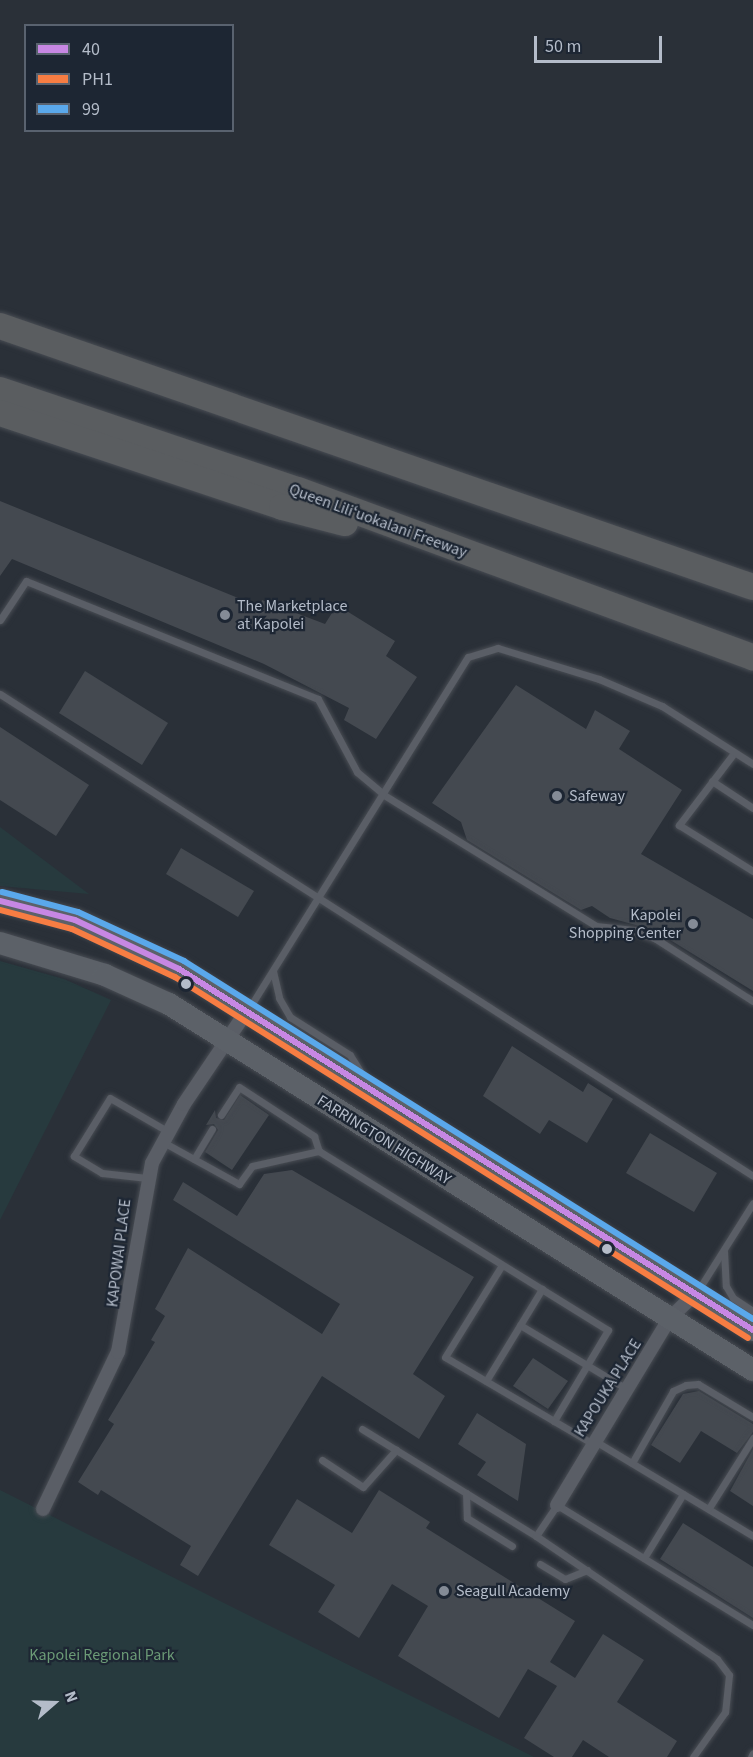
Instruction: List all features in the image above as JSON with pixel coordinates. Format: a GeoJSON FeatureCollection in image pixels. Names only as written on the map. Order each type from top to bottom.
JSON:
{"type":"FeatureCollection","features":[{"type":"Feature","properties":{"kind":"highway"},"geometry":{"type":"LineString","coordinates":[[0,309],[69,332],[308,434]]}},
{"type":"Feature","properties":{"kind":"highway"},"geometry":{"type":"LineString","coordinates":[[0,326],[753,587]]}},
{"type":"Feature","properties":{"kind":"highway","name":"Queen Liliʻuokalani Freeway"},"geometry":{"type":"LineString","coordinates":[[0,390],[298,490],[468,555],[753,657]]}},
{"type":"Feature","properties":{"kind":"highway"},"geometry":{"type":"LineString","coordinates":[[0,413],[282,507],[468,555]]}},
{"type":"Feature","properties":{"kind":"main road"},"geometry":{"type":"LineString","coordinates":[[0,901],[75,920],[129,943],[246,1012],[753,1330]]}},
{"type":"Feature","properties":{"kind":"main road","name":"FARRINGTON HIGHWAY"},"geometry":{"type":"LineString","coordinates":[[0,943],[132,986],[227,1042],[753,1370]]}},
{"type":"Feature","properties":{"kind":"street","name":"KAPOWAI PLACE"},"geometry":{"type":"LineString","coordinates":[[43,1509],[118,1352],[133,1286],[147,1178],[166,1137],[246,1012]]}},
{"type":"Feature","properties":{"kind":"street","name":"KAPOUKA PLACE"},"geometry":{"type":"LineString","coordinates":[[557,1505],[670,1318],[695,1294]]}},
{"type":"Feature","properties":{"kind":"lane"},"geometry":{"type":"LineString","coordinates":[[0,620],[26,581],[318,699],[357,772],[384,795],[596,926],[634,930],[656,939],[753,1001]]}},
{"type":"Feature","properties":{"kind":"lane"},"geometry":{"type":"LineString","coordinates":[[246,1012],[384,795],[468,657],[498,648],[599,679],[662,706],[753,764]]}},
{"type":"Feature","properties":{"kind":"lane"},"geometry":{"type":"LineString","coordinates":[[0,694],[753,1176]]}},
{"type":"Feature","properties":{"kind":"lane"},"geometry":{"type":"LineString","coordinates":[[734,753],[679,825],[753,872]]}},
{"type":"Feature","properties":{"kind":"lane"},"geometry":{"type":"LineString","coordinates":[[712,781],[753,808]]}},
{"type":"Feature","properties":{"kind":"lane"},"geometry":{"type":"LineString","coordinates":[[273,970],[279,998],[290,1017],[350,1055],[370,1090]]}},
{"type":"Feature","properties":{"kind":"lane"},"geometry":{"type":"LineString","coordinates":[[221,1114],[239,1087],[314,1136],[319,1151],[608,1330],[554,1421]]}},
{"type":"Feature","properties":{"kind":"lane"},"geometry":{"type":"LineString","coordinates":[[147,1178],[102,1173],[74,1156],[110,1098],[194,1159],[238,1184],[252,1166],[319,1151]]}},
{"type":"Feature","properties":{"kind":"lane"},"geometry":{"type":"LineString","coordinates":[[194,1159],[212,1129]]}},
{"type":"Feature","properties":{"kind":"lane"},"geometry":{"type":"LineString","coordinates":[[695,1294],[753,1203]]}},
{"type":"Feature","properties":{"kind":"lane"},"geometry":{"type":"LineString","coordinates":[[724,1251],[726,1286],[733,1298],[753,1311]]}},
{"type":"Feature","properties":{"kind":"lane"},"geometry":{"type":"LineString","coordinates":[[502,1264],[445,1357],[554,1421],[632,1463],[753,1536]]}},
{"type":"Feature","properties":{"kind":"lane"},"geometry":{"type":"LineString","coordinates":[[486,1381],[542,1289]]}},
{"type":"Feature","properties":{"kind":"lane"},"geometry":{"type":"LineString","coordinates":[[520,1324],[627,1389]]}},
{"type":"Feature","properties":{"kind":"lane"},"geometry":{"type":"LineString","coordinates":[[632,1463],[673,1391],[686,1385],[698,1384],[753,1417]]}},
{"type":"Feature","properties":{"kind":"lane"},"geometry":{"type":"LineString","coordinates":[[362,1429],[536,1536],[717,1659],[729,1675],[725,1712],[693,1757]]}},
{"type":"Feature","properties":{"kind":"lane"},"geometry":{"type":"LineString","coordinates":[[709,1508],[753,1438]]}},
{"type":"Feature","properties":{"kind":"lane"},"geometry":{"type":"LineString","coordinates":[[322,1460],[363,1487],[396,1450]]}},
{"type":"Feature","properties":{"kind":"lane"},"geometry":{"type":"LineString","coordinates":[[466,1493],[467,1518],[512,1546]]}},
{"type":"Feature","properties":{"kind":"lane"},"geometry":{"type":"LineString","coordinates":[[644,1558],[683,1494]]}},
{"type":"Feature","properties":{"kind":"lane"},"geometry":{"type":"LineString","coordinates":[[536,1536],[557,1505],[753,1625]]}},
{"type":"Feature","properties":{"kind":"lane"},"geometry":{"type":"LineString","coordinates":[[540,1564],[565,1579],[587,1570]]}},
{"type":"Feature","properties":{"kind":"green space"},"geometry":{"type":"Polygon","coordinates":[[[0,827],[89,894],[0,886],[0,827]]]}},
{"type":"Feature","properties":{"kind":"green space"},"geometry":{"type":"Polygon","coordinates":[[[0,961],[64,979],[111,1000],[0,1220],[0,961]]]}},
{"type":"Feature","properties":{"kind":"green space","name":"Kapolei Regional Park"},"geometry":{"type":"Polygon","coordinates":[[[0,1490],[220,1601],[534,1757],[0,1757],[0,1490]]]}},
{"type":"Feature","properties":{"kind":"building","name":"The Marketplace at Kapolei"},"geometry":{"type":"Polygon","coordinates":[[[0,501],[260,607],[262,600],[325,624],[337,605],[395,641],[386,656],[417,677],[376,739],[344,720],[349,708],[264,664],[12,559],[0,576],[0,501]]]}},
{"type":"Feature","properties":{"kind":"building"},"geometry":{"type":"Polygon","coordinates":[[[85,671],[168,723],[142,765],[59,713],[85,671]]]}},
{"type":"Feature","properties":{"kind":"building","name":"Safeway"},"geometry":{"type":"Polygon","coordinates":[[[516,685],[586,729],[595,710],[630,731],[619,749],[682,790],[641,854],[753,919],[753,991],[654,930],[610,918],[592,906],[581,910],[467,840],[461,822],[432,803],[516,685]]]}},
{"type":"Feature","properties":{"kind":"building"},"geometry":{"type":"Polygon","coordinates":[[[0,727],[89,785],[56,836],[0,800],[0,727]]]}},
{"type":"Feature","properties":{"kind":"building"},"geometry":{"type":"Polygon","coordinates":[[[181,848],[254,891],[238,917],[166,874],[181,848]]]}},
{"type":"Feature","properties":{"kind":"building"},"geometry":{"type":"Polygon","coordinates":[[[512,1046],[583,1092],[588,1083],[613,1099],[587,1143],[549,1120],[540,1134],[483,1096],[512,1046]]]}},
{"type":"Feature","properties":{"kind":"building"},"geometry":{"type":"Polygon","coordinates":[[[240,1095],[269,1115],[232,1170],[205,1152],[218,1130],[214,1124],[206,1125],[215,1110],[216,1118],[224,1120],[240,1095]]]}},
{"type":"Feature","properties":{"kind":"building"},"geometry":{"type":"Polygon","coordinates":[[[650,1133],[717,1173],[694,1212],[626,1173],[650,1133]]]}},
{"type":"Feature","properties":{"kind":"building"},"geometry":{"type":"Polygon","coordinates":[[[292,1170],[474,1277],[413,1374],[445,1396],[419,1439],[322,1376],[198,1576],[180,1565],[191,1546],[101,1490],[98,1495],[78,1482],[114,1424],[108,1420],[155,1342],[151,1340],[165,1316],[155,1309],[188,1248],[322,1334],[340,1304],[173,1200],[183,1182],[237,1216],[264,1174],[292,1170]]]}},
{"type":"Feature","properties":{"kind":"building"},"geometry":{"type":"Polygon","coordinates":[[[533,1358],[568,1381],[548,1409],[513,1386],[533,1358]]]}},
{"type":"Feature","properties":{"kind":"building"},"geometry":{"type":"Polygon","coordinates":[[[699,1391],[753,1424],[753,1432],[737,1453],[701,1431],[680,1463],[651,1445],[683,1394],[699,1391]]]}},
{"type":"Feature","properties":{"kind":"building"},"geometry":{"type":"Polygon","coordinates":[[[477,1413],[526,1444],[518,1501],[477,1475],[486,1462],[458,1444],[477,1413]]]}},
{"type":"Feature","properties":{"kind":"building"},"geometry":{"type":"Polygon","coordinates":[[[753,1449],[753,1506],[730,1491],[753,1449]]]}},
{"type":"Feature","properties":{"kind":"building"},"geometry":{"type":"Polygon","coordinates":[[[379,1490],[430,1522],[426,1528],[575,1621],[550,1662],[575,1678],[603,1634],[644,1660],[617,1702],[677,1741],[667,1757],[609,1757],[583,1740],[572,1757],[554,1757],[524,1738],[557,1686],[528,1669],[499,1718],[398,1656],[428,1606],[392,1584],[359,1638],[318,1612],[335,1585],[269,1545],[297,1499],[352,1533],[379,1490]]]}},
{"type":"Feature","properties":{"kind":"building"},"geometry":{"type":"Polygon","coordinates":[[[683,1523],[753,1567],[753,1618],[660,1559],[683,1523]]]}},
{"type":"Feature","properties":{"kind":"transit line","name":"99"},"geometry":{"type":"LineString","coordinates":[[2,892],[78,912],[184,961],[753,1319]]}},
{"type":"Feature","properties":{"kind":"transit line","name":"40"},"geometry":{"type":"LineString","coordinates":[[0,901],[75,920],[179,969],[753,1330]]}},
{"type":"Feature","properties":{"kind":"transit line","name":"PH1"},"geometry":{"type":"LineString","coordinates":[[0,910],[72,929],[175,977],[748,1338]]}},
{"type":"Feature","properties":{"kind":"place","name":"The Marketplace at Kapolei"},"geometry":{"type":"Point","coordinates":[225,615]}},
{"type":"Feature","properties":{"kind":"place","name":"Safeway"},"geometry":{"type":"Point","coordinates":[557,796]}},
{"type":"Feature","properties":{"kind":"place","name":"Kapolei Shopping Center"},"geometry":{"type":"Point","coordinates":[693,924]}},
{"type":"Feature","properties":{"kind":"place","name":"Seagull Academy"},"geometry":{"type":"Point","coordinates":[444,1591]}}]}
